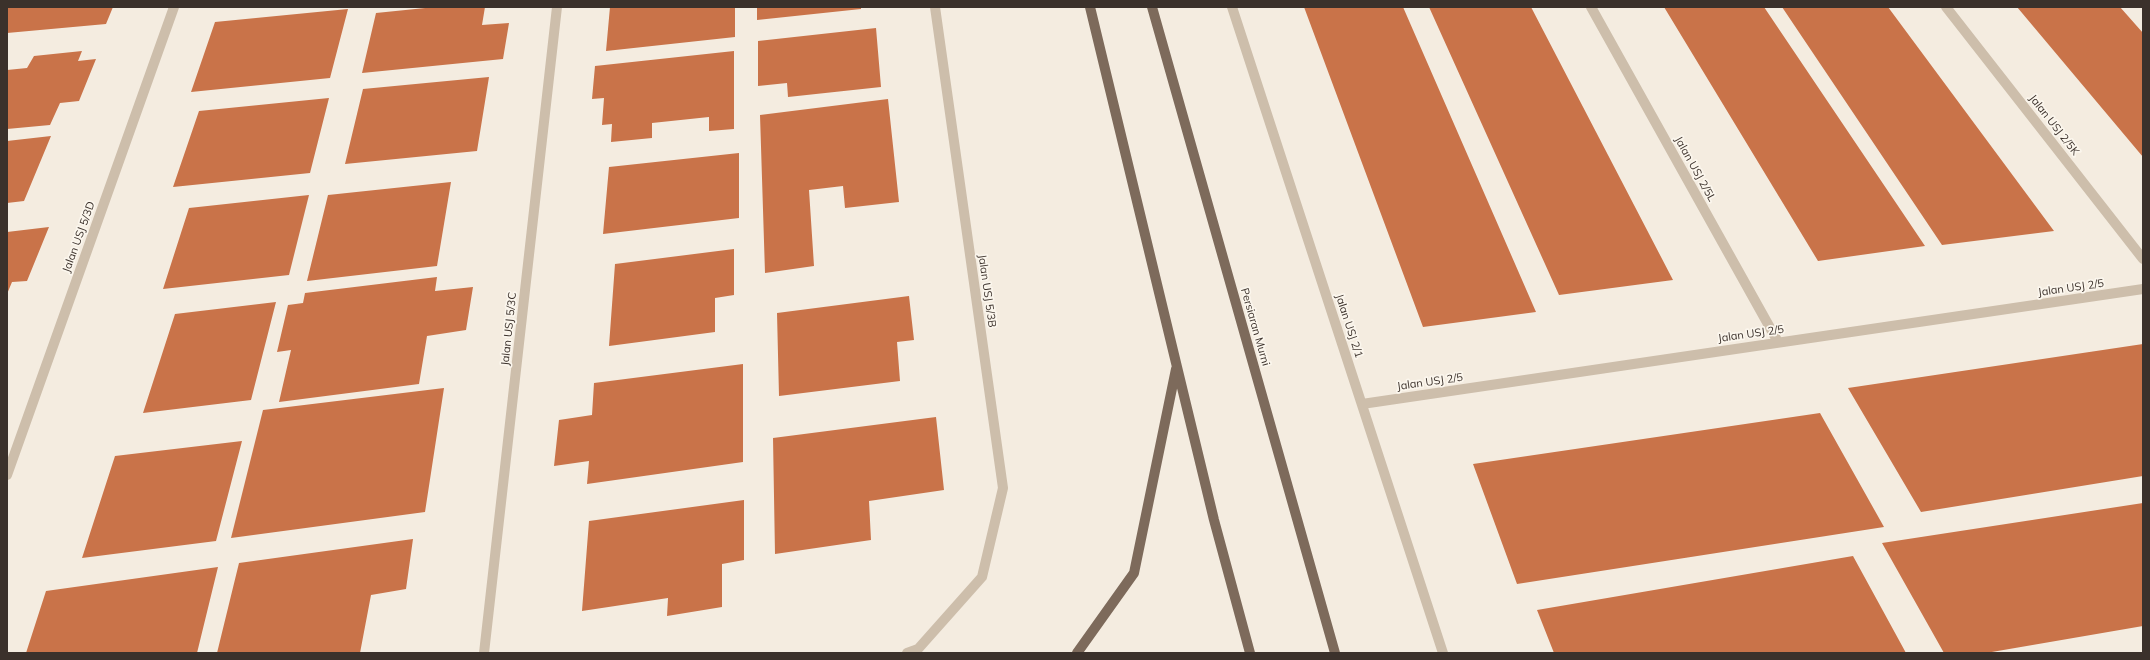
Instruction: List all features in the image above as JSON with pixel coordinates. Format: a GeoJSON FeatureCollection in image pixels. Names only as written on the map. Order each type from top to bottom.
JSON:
{"type":"FeatureCollection","features":[{"type":"Feature","properties":{"kind":"main road"},"geometry":{"type":"LineString","coordinates":[[1090,7],[1176,366],[1250,653]]}},
{"type":"Feature","properties":{"kind":"main road","name":"Persiaran Murni"},"geometry":{"type":"LineString","coordinates":[[1152,7],[1334,653]]}},
{"type":"Feature","properties":{"kind":"main road"},"geometry":{"type":"LineString","coordinates":[[1077,653],[1134,573],[1176,366]]}},
{"type":"Feature","properties":{"kind":"street","name":"Jalan USJ 5/3D"},"geometry":{"type":"LineString","coordinates":[[7,475],[174,7]]}},
{"type":"Feature","properties":{"kind":"street","name":"Jalan USJ 5/3C"},"geometry":{"type":"LineString","coordinates":[[484,653],[557,7]]}},
{"type":"Feature","properties":{"kind":"street","name":"Jalan USJ 5/3B"},"geometry":{"type":"LineString","coordinates":[[907,653],[918,648],[982,578],[1003,488],[935,7]]}},
{"type":"Feature","properties":{"kind":"street","name":"Jalan USJ 2/1"},"geometry":{"type":"LineString","coordinates":[[1232,7],[1443,653]]}},
{"type":"Feature","properties":{"kind":"street","name":"Jalan USJ 2/5L"},"geometry":{"type":"LineString","coordinates":[[1591,7],[1778,342]]}},
{"type":"Feature","properties":{"kind":"street","name":"Jalan USJ 2/5K"},"geometry":{"type":"LineString","coordinates":[[1946,7],[2143,259]]}},
{"type":"Feature","properties":{"kind":"street","name":"Jalan USJ 2/5"},"geometry":{"type":"LineString","coordinates":[[1362,404],[2143,289]]}},
{"type":"Feature","properties":{"kind":"building"},"geometry":{"type":"Polygon","coordinates":[[[7,7],[113,7],[106,24],[7,33],[7,7]]]}},
{"type":"Feature","properties":{"kind":"building"},"geometry":{"type":"Polygon","coordinates":[[[435,7],[485,7],[482,25],[509,23],[503,59],[362,73],[376,13],[435,7]]]}},
{"type":"Feature","properties":{"kind":"building"},"geometry":{"type":"Polygon","coordinates":[[[610,7],[735,7],[735,37],[606,51],[610,7]]]}},
{"type":"Feature","properties":{"kind":"building"},"geometry":{"type":"Polygon","coordinates":[[[757,7],[861,7],[861,9],[757,20],[757,7]]]}},
{"type":"Feature","properties":{"kind":"building"},"geometry":{"type":"Polygon","coordinates":[[[1304,7],[1403,7],[1536,312],[1423,327],[1304,7]]]}},
{"type":"Feature","properties":{"kind":"building"},"geometry":{"type":"Polygon","coordinates":[[[1429,7],[1531,7],[1673,280],[1559,295],[1429,7]]]}},
{"type":"Feature","properties":{"kind":"building"},"geometry":{"type":"Polygon","coordinates":[[[1664,7],[1764,7],[1925,246],[1818,261],[1664,7]]]}},
{"type":"Feature","properties":{"kind":"building"},"geometry":{"type":"Polygon","coordinates":[[[1782,7],[1888,7],[2054,231],[1942,245],[1782,7]]]}},
{"type":"Feature","properties":{"kind":"building"},"geometry":{"type":"Polygon","coordinates":[[[2017,7],[2120,7],[2143,33],[2143,157],[2017,7]]]}},
{"type":"Feature","properties":{"kind":"building"},"geometry":{"type":"Polygon","coordinates":[[[348,9],[330,78],[191,92],[215,22],[348,9]]]}},
{"type":"Feature","properties":{"kind":"building"},"geometry":{"type":"Polygon","coordinates":[[[876,28],[881,87],[788,97],[787,83],[758,86],[758,41],[876,28]]]}},
{"type":"Feature","properties":{"kind":"building"},"geometry":{"type":"Polygon","coordinates":[[[82,51],[78,61],[96,59],[79,101],[60,103],[50,125],[7,129],[7,70],[27,68],[34,56],[82,51]]]}},
{"type":"Feature","properties":{"kind":"building"},"geometry":{"type":"Polygon","coordinates":[[[734,51],[734,129],[709,131],[709,117],[652,123],[652,138],[611,142],[612,124],[602,125],[604,98],[592,99],[595,66],[734,51]]]}},
{"type":"Feature","properties":{"kind":"building"},"geometry":{"type":"Polygon","coordinates":[[[489,77],[477,151],[345,164],[363,89],[489,77]]]}},
{"type":"Feature","properties":{"kind":"building"},"geometry":{"type":"Polygon","coordinates":[[[329,98],[310,173],[173,187],[199,111],[329,98]]]}},
{"type":"Feature","properties":{"kind":"building"},"geometry":{"type":"Polygon","coordinates":[[[888,99],[899,202],[845,208],[843,186],[809,190],[814,266],[765,273],[760,115],[888,99]]]}},
{"type":"Feature","properties":{"kind":"building"},"geometry":{"type":"Polygon","coordinates":[[[51,136],[24,201],[7,203],[7,141],[51,136]]]}},
{"type":"Feature","properties":{"kind":"building"},"geometry":{"type":"Polygon","coordinates":[[[739,153],[739,218],[603,234],[609,167],[739,153]]]}},
{"type":"Feature","properties":{"kind":"building"},"geometry":{"type":"Polygon","coordinates":[[[451,182],[437,266],[307,281],[328,195],[451,182]]]}},
{"type":"Feature","properties":{"kind":"building"},"geometry":{"type":"Polygon","coordinates":[[[309,195],[289,275],[163,289],[189,208],[309,195]]]}},
{"type":"Feature","properties":{"kind":"building"},"geometry":{"type":"Polygon","coordinates":[[[49,227],[27,281],[12,282],[7,294],[7,232],[49,227]]]}},
{"type":"Feature","properties":{"kind":"building"},"geometry":{"type":"Polygon","coordinates":[[[734,249],[734,295],[715,298],[715,332],[609,346],[615,264],[734,249]]]}},
{"type":"Feature","properties":{"kind":"building"},"geometry":{"type":"Polygon","coordinates":[[[437,277],[435,291],[473,287],[466,330],[427,336],[419,384],[279,402],[291,350],[277,352],[288,305],[303,303],[305,293],[437,277]]]}},
{"type":"Feature","properties":{"kind":"building"},"geometry":{"type":"Polygon","coordinates":[[[909,296],[914,340],[897,342],[900,381],[779,396],[777,313],[909,296]]]}},
{"type":"Feature","properties":{"kind":"building"},"geometry":{"type":"Polygon","coordinates":[[[276,302],[251,400],[143,413],[175,314],[276,302]]]}},
{"type":"Feature","properties":{"kind":"building"},"geometry":{"type":"Polygon","coordinates":[[[2143,344],[2143,476],[1921,512],[1848,388],[2143,344]]]}},
{"type":"Feature","properties":{"kind":"building"},"geometry":{"type":"Polygon","coordinates":[[[743,364],[743,462],[587,484],[589,461],[554,466],[559,420],[592,415],[594,383],[743,364]]]}},
{"type":"Feature","properties":{"kind":"building"},"geometry":{"type":"Polygon","coordinates":[[[444,388],[425,512],[231,538],[263,410],[444,388]]]}},
{"type":"Feature","properties":{"kind":"building"},"geometry":{"type":"Polygon","coordinates":[[[1820,413],[1884,527],[1517,584],[1473,464],[1820,413]]]}},
{"type":"Feature","properties":{"kind":"building"},"geometry":{"type":"Polygon","coordinates":[[[936,417],[944,490],[869,501],[871,540],[775,554],[773,438],[936,417]]]}},
{"type":"Feature","properties":{"kind":"building"},"geometry":{"type":"Polygon","coordinates":[[[242,441],[216,541],[82,558],[115,456],[242,441]]]}},
{"type":"Feature","properties":{"kind":"building"},"geometry":{"type":"Polygon","coordinates":[[[744,500],[744,560],[722,564],[722,607],[667,616],[668,598],[582,611],[589,521],[744,500]]]}},
{"type":"Feature","properties":{"kind":"building"},"geometry":{"type":"Polygon","coordinates":[[[2143,503],[2143,626],[1986,653],[1944,653],[1882,543],[2143,503]]]}},
{"type":"Feature","properties":{"kind":"building"},"geometry":{"type":"Polygon","coordinates":[[[413,539],[406,589],[371,595],[360,653],[217,653],[239,563],[413,539]]]}},
{"type":"Feature","properties":{"kind":"building"},"geometry":{"type":"Polygon","coordinates":[[[1853,556],[1906,653],[1554,653],[1537,610],[1853,556]]]}},
{"type":"Feature","properties":{"kind":"building"},"geometry":{"type":"Polygon","coordinates":[[[218,567],[197,653],[26,653],[46,591],[218,567]]]}}]}
